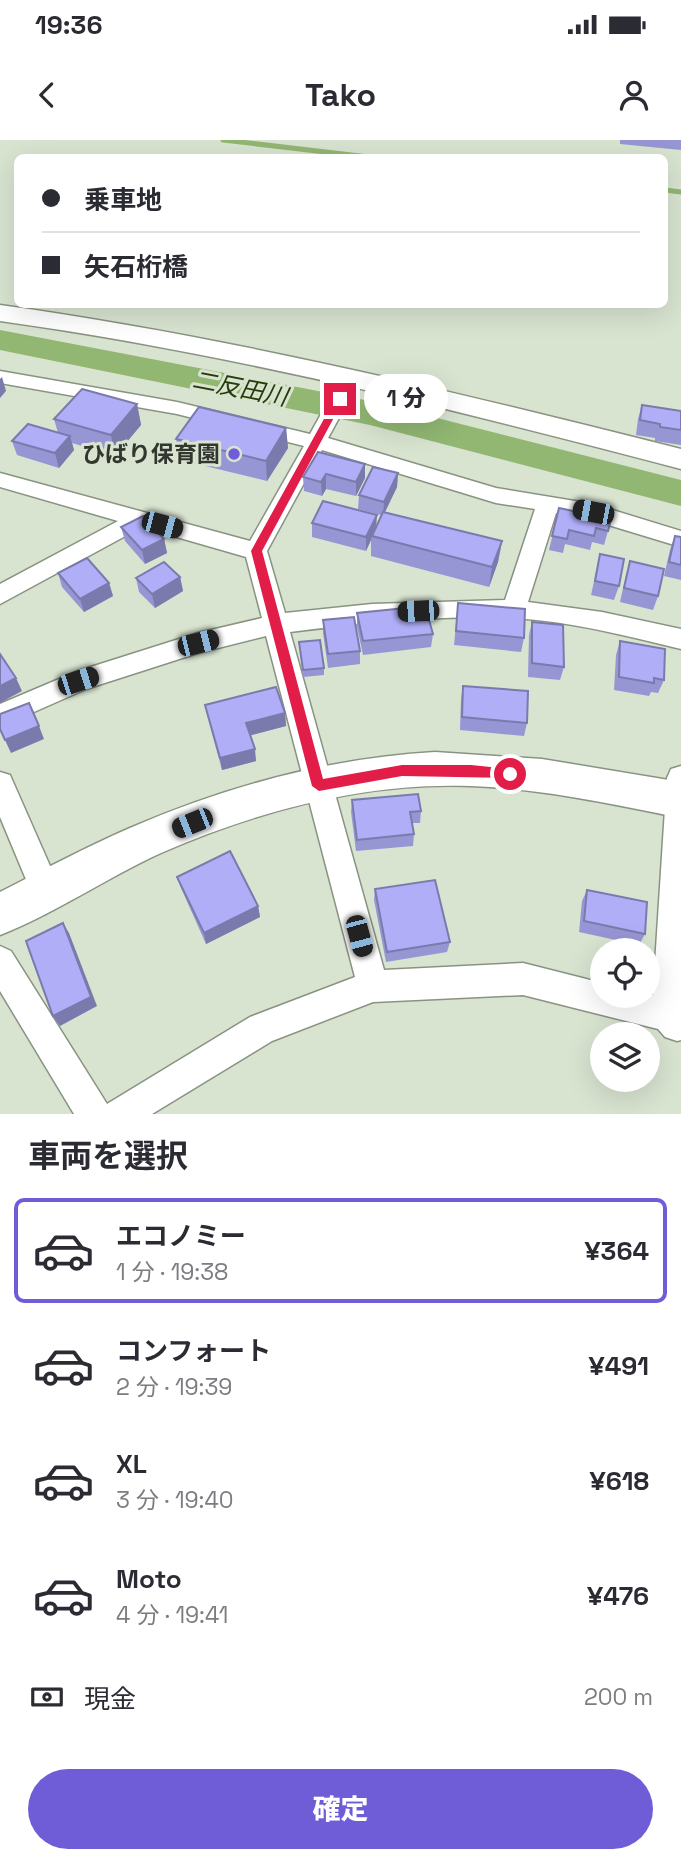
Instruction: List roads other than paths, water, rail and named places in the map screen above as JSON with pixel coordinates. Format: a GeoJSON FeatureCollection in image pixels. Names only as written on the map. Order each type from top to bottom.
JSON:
{"type":"FeatureCollection","features":[{"type":"Feature","properties":{"kind":"street"},"geometry":{"type":"LineString","coordinates":[[0,313],[90,326],[351,378],[681,459]]}},
{"type":"Feature","properties":{"kind":"street"},"geometry":{"type":"LineString","coordinates":[[0,377],[177,408],[317,442],[496,495],[593,512],[681,539]]}},
{"type":"Feature","properties":{"kind":"street"},"geometry":{"type":"LineString","coordinates":[[351,378],[256,551],[373,986]]}},
{"type":"Feature","properties":{"kind":"street"},"geometry":{"type":"LineString","coordinates":[[0,480],[256,551]]}},
{"type":"Feature","properties":{"kind":"street"},"geometry":{"type":"LineString","coordinates":[[514,609],[548,503]]}},
{"type":"Feature","properties":{"kind":"street"},"geometry":{"type":"LineString","coordinates":[[0,595],[139,519]]}},
{"type":"Feature","properties":{"kind":"street"},"geometry":{"type":"LineString","coordinates":[[0,716],[78,681],[198,643],[275,624],[372,613],[514,609],[602,621],[681,639]]}},
{"type":"Feature","properties":{"kind":"street"},"geometry":{"type":"LineString","coordinates":[[0,914],[146,841],[238,805],[319,786],[402,771],[471,770],[680,792],[676,1020],[523,979],[373,986],[262,1029],[120,1114]]}},
{"type":"Feature","properties":{"kind":"street"},"geometry":{"type":"LineString","coordinates":[[0,784],[46,891]]}},
{"type":"Feature","properties":{"kind":"street"},"geometry":{"type":"LineString","coordinates":[[0,962],[94,1114]]}},
{"type":"Feature","properties":{"kind":"waterway"},"geometry":{"type":"LineString","coordinates":[[223,140],[343,154]]}},
{"type":"Feature","properties":{"kind":"waterway"},"geometry":{"type":"LineString","coordinates":[[668,190],[681,192]]}},
{"type":"Feature","properties":{"kind":"waterway","name":"二反田川"},"geometry":{"type":"LineString","coordinates":[[0,340],[370,413],[681,493]]}},
{"type":"Feature","properties":{"kind":"place","name":"ひばり保育園"},"geometry":{"type":"Point","coordinates":[234,454]}}]}
